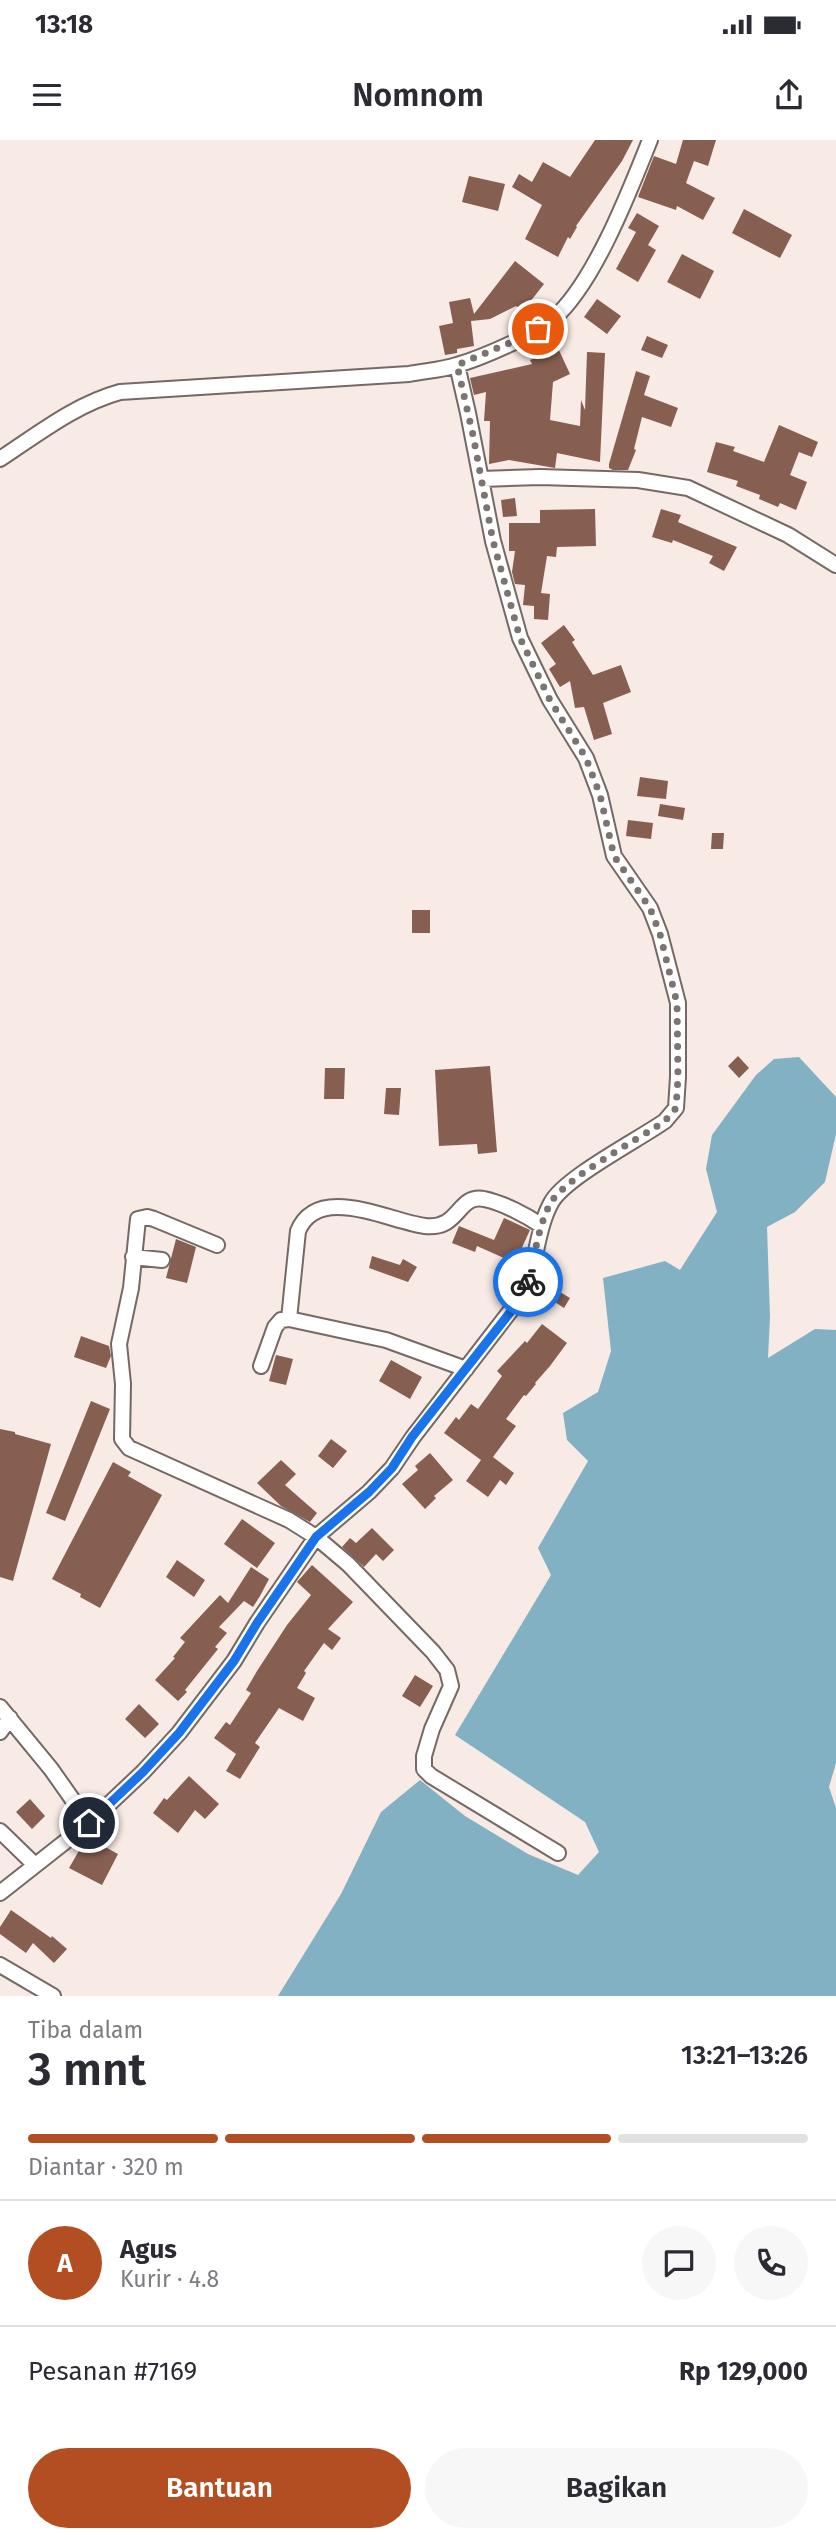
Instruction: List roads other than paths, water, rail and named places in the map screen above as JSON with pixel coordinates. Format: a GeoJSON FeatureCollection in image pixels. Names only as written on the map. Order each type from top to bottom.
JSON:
{"type":"FeatureCollection","features":[{"type":"Feature","properties":{"kind":"street"},"geometry":{"type":"LineString","coordinates":[[0,459],[75,411],[99,398],[120,392],[409,374],[457,365],[524,337],[552,320],[568,304],[590,270],[635,179],[650,140]]}},
{"type":"Feature","properties":{"kind":"street"},"geometry":{"type":"LineString","coordinates":[[0,1892],[89,1823],[143,1772],[209,1696],[316,1537],[369,1492],[392,1468],[412,1437],[516,1305],[528,1281],[550,1204],[557,1194],[573,1180],[665,1121],[676,1108],[677,1003],[660,934],[650,908],[614,856],[600,795],[586,758],[550,700],[520,638],[493,541],[457,365]]}},
{"type":"Feature","properties":{"kind":"street"},"geometry":{"type":"LineString","coordinates":[[482,479],[614,479],[663,482],[688,488],[788,535],[836,565]]}},
{"type":"Feature","properties":{"kind":"street"},"geometry":{"type":"LineString","coordinates":[[289,1319],[298,1231],[302,1220],[322,1208],[335,1207],[373,1213],[426,1226],[443,1225],[453,1219],[464,1203],[472,1199],[484,1199],[525,1215],[542,1226]]}},
{"type":"Feature","properties":{"kind":"street"},"geometry":{"type":"LineString","coordinates":[[217,1245],[147,1217],[138,1219],[131,1288],[119,1344],[123,1384],[122,1439],[129,1448],[289,1520],[316,1537],[348,1564],[390,1605],[447,1670],[451,1686],[432,1728],[424,1756],[424,1769],[431,1776],[558,1853]]}},
{"type":"Feature","properties":{"kind":"street"},"geometry":{"type":"LineString","coordinates":[[134,1257],[162,1260]]}},
{"type":"Feature","properties":{"kind":"street"},"geometry":{"type":"LineString","coordinates":[[261,1366],[275,1327],[281,1320],[289,1319],[386,1340],[466,1369]]}},
{"type":"Feature","properties":{"kind":"street"},"geometry":{"type":"LineString","coordinates":[[5,1712],[51,1769],[89,1823]]}},
{"type":"Feature","properties":{"kind":"street"},"geometry":{"type":"LineString","coordinates":[[0,1732],[5,1712]]}},
{"type":"Feature","properties":{"kind":"street"},"geometry":{"type":"LineString","coordinates":[[0,1831],[34,1864]]}},
{"type":"Feature","properties":{"kind":"street"},"geometry":{"type":"LineString","coordinates":[[0,1965],[53,1996]]}},
{"type":"Feature","properties":{"kind":"water"},"geometry":{"type":"Polygon","coordinates":[[[799,1057],[836,1097],[836,1134],[825,1182],[795,1212],[767,1227],[770,1317],[768,1358],[815,1329],[836,1330],[836,1763],[829,1787],[836,1808],[836,1996],[278,1996],[341,1894],[381,1812],[420,1780],[465,1816],[528,1854],[578,1875],[599,1852],[585,1822],[455,1735],[551,1575],[538,1548],[588,1461],[567,1440],[563,1413],[598,1392],[611,1351],[603,1278],[665,1261],[680,1270],[717,1212],[706,1169],[712,1135],[756,1075],[774,1059],[799,1057]]]}}]}
